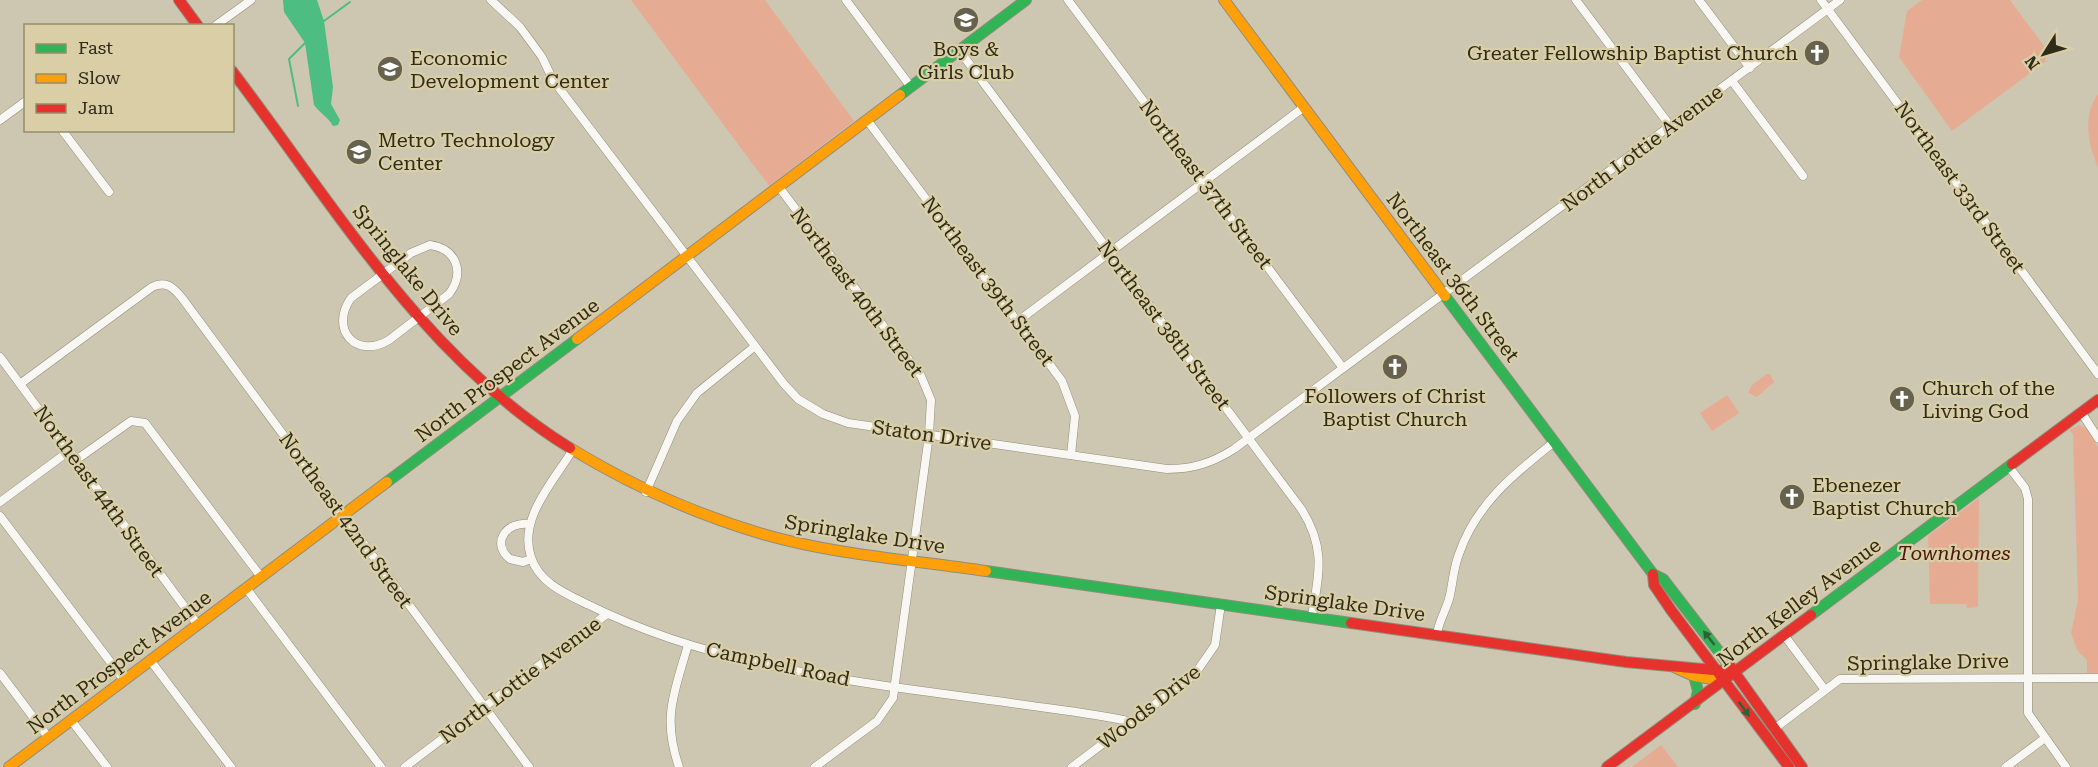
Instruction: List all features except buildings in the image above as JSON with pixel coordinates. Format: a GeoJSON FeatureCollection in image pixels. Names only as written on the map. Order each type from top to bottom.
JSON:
{"type":"FeatureCollection","features":[{"type":"Feature","properties":{"kind":"street"},"geometry":{"type":"LineString","coordinates":[[179,0],[197,24]]}},
{"type":"Feature","properties":{"kind":"street"},"geometry":{"type":"LineString","coordinates":[[218,24],[251,0]]}},
{"type":"Feature","properties":{"kind":"street","name":"Staton Drive"},"geometry":{"type":"LineString","coordinates":[[491,0],[520,27],[542,57],[554,80],[790,392],[823,414],[848,423],[1183,469],[1213,462],[1249,439],[1444,295]]}},
{"type":"Feature","properties":{"kind":"street"},"geometry":{"type":"LineString","coordinates":[[846,0],[911,87]]}},
{"type":"Feature","properties":{"kind":"street","name":"North Prospect Avenue"},"geometry":{"type":"LineString","coordinates":[[9,767],[1026,0]]}},
{"type":"Feature","properties":{"kind":"street","name":"Northeast 37th Street"},"geometry":{"type":"LineString","coordinates":[[1068,0],[1343,368]]}},
{"type":"Feature","properties":{"kind":"street","name":"Northeast 36th Street"},"geometry":{"type":"LineString","coordinates":[[1224,0],[1653,574],[1663,579],[1735,672],[1802,767]]}},
{"type":"Feature","properties":{"kind":"street"},"geometry":{"type":"LineString","coordinates":[[1576,0],[1671,127]]}},
{"type":"Feature","properties":{"kind":"street"},"geometry":{"type":"LineString","coordinates":[[1699,0],[1750,68]]}},
{"type":"Feature","properties":{"kind":"street","name":"Northeast 33rd Street"},"geometry":{"type":"LineString","coordinates":[[1821,0],[2098,374]]}},
{"type":"Feature","properties":{"kind":"street","name":"North Lottie Avenue"},"geometry":{"type":"LineString","coordinates":[[1444,295],[1840,0]]}},
{"type":"Feature","properties":{"kind":"street","name":"Northeast 38th Street"},"geometry":{"type":"LineString","coordinates":[[959,51],[1314,529],[1319,549],[1320,568],[1312,616]]}},
{"type":"Feature","properties":{"kind":"street","name":"Springlake Drive"},"geometry":{"type":"LineString","coordinates":[[234,74],[418,318],[500,398],[572,451],[646,492],[679,507],[775,538],[912,561],[1676,668],[1691,666],[1735,672]]}},
{"type":"Feature","properties":{"kind":"street"},"geometry":{"type":"LineString","coordinates":[[1732,81],[1803,176]]}},
{"type":"Feature","properties":{"kind":"street"},"geometry":{"type":"LineString","coordinates":[[0,120],[24,102]]}},
{"type":"Feature","properties":{"kind":"street"},"geometry":{"type":"LineString","coordinates":[[1018,321],[1304,107]]}},
{"type":"Feature","properties":{"kind":"street","name":"Northeast 39th Street"},"geometry":{"type":"LineString","coordinates":[[867,120],[1062,381],[1075,416],[1071,455]]}},
{"type":"Feature","properties":{"kind":"street"},"geometry":{"type":"LineString","coordinates":[[64,132],[109,192]]}},
{"type":"Feature","properties":{"kind":"street","name":"Northeast 40th Street"},"geometry":{"type":"LineString","coordinates":[[779,187],[926,384],[931,400],[929,435],[912,561],[894,687],[888,708],[877,721],[815,767]]}},
{"type":"Feature","properties":{"kind":"street"},"geometry":{"type":"LineString","coordinates":[[439,246],[454,259],[458,267],[456,285],[449,294],[418,318],[380,346],[368,347],[357,344],[348,337],[343,327],[345,307],[351,298],[421,247],[439,246]]}},
{"type":"Feature","properties":{"kind":"street","name":"Northeast 42nd Street"},"geometry":{"type":"LineString","coordinates":[[20,384],[157,284],[169,285],[182,298],[529,767]]}},
{"type":"Feature","properties":{"kind":"street"},"geometry":{"type":"LineString","coordinates":[[646,492],[677,422],[697,393],[754,347]]}},
{"type":"Feature","properties":{"kind":"street","name":"Northeast 44th Street"},"geometry":{"type":"LineString","coordinates":[[0,357],[198,625]]}},
{"type":"Feature","properties":{"kind":"street","name":"North Kelley Avenue"},"geometry":{"type":"LineString","coordinates":[[1607,767],[1695,704],[2098,400]]}},
{"type":"Feature","properties":{"kind":"street"},"geometry":{"type":"LineString","coordinates":[[2081,412],[2098,438]]}},
{"type":"Feature","properties":{"kind":"street"},"geometry":{"type":"LineString","coordinates":[[76,460],[131,421],[145,423],[261,577]]}},
{"type":"Feature","properties":{"kind":"street"},"geometry":{"type":"LineString","coordinates":[[1437,634],[1449,600],[1455,565],[1469,530],[1487,503],[1509,478],[1554,442]]}},
{"type":"Feature","properties":{"kind":"street"},"geometry":{"type":"LineString","coordinates":[[0,502],[69,451]]}},
{"type":"Feature","properties":{"kind":"street"},"geometry":{"type":"LineString","coordinates":[[529,524],[515,524],[501,538],[501,545],[510,559],[523,562],[531,559],[529,524],[572,451]]}},
{"type":"Feature","properties":{"kind":"street"},"geometry":{"type":"LineString","coordinates":[[2009,467],[2025,488],[2028,499],[2029,716],[2066,767]]}},
{"type":"Feature","properties":{"kind":"street"},"geometry":{"type":"LineString","coordinates":[[0,516],[124,680]]}},
{"type":"Feature","properties":{"kind":"street","name":"Campbell Road"},"geometry":{"type":"LineString","coordinates":[[531,559],[545,580],[558,589],[607,614],[688,645],[778,669],[1133,722]]}},
{"type":"Feature","properties":{"kind":"street","name":"Northeast 36th Street"},"geometry":{"type":"LineString","coordinates":[[1653,574],[1654,585],[1671,610],[1789,767]]}},
{"type":"Feature","properties":{"kind":"street"},"geometry":{"type":"LineString","coordinates":[[246,588],[381,767]]}},
{"type":"Feature","properties":{"kind":"street","name":"Woods Drive"},"geometry":{"type":"LineString","coordinates":[[1072,767],[1185,683],[1202,667],[1215,645],[1221,604]]}},
{"type":"Feature","properties":{"kind":"street","name":"North Lottie Avenue"},"geometry":{"type":"LineString","coordinates":[[405,767],[607,614]]}},
{"type":"Feature","properties":{"kind":"street"},"geometry":{"type":"LineString","coordinates":[[1784,635],[1825,690]]}},
{"type":"Feature","properties":{"kind":"street"},"geometry":{"type":"LineString","coordinates":[[679,767],[671,746],[668,720],[688,645]]}},
{"type":"Feature","properties":{"kind":"street"},"geometry":{"type":"LineString","coordinates":[[150,660],[231,767]]}},
{"type":"Feature","properties":{"kind":"street","name":"Springlake Drive"},"geometry":{"type":"LineString","coordinates":[[1676,668],[1694,676],[1725,681]]}},
{"type":"Feature","properties":{"kind":"street"},"geometry":{"type":"LineString","coordinates":[[0,673],[48,737]]}},
{"type":"Feature","properties":{"kind":"street"},"geometry":{"type":"LineString","coordinates":[[1694,676],[1698,691],[1695,704]]}},
{"type":"Feature","properties":{"kind":"street","name":"Springlake Drive"},"geometry":{"type":"LineString","coordinates":[[1774,729],[1840,679],[2098,678]]}},
{"type":"Feature","properties":{"kind":"street"},"geometry":{"type":"LineString","coordinates":[[71,720],[107,767]]}},
{"type":"Feature","properties":{"kind":"street"},"geometry":{"type":"LineString","coordinates":[[1765,737],[1774,729]]}},
{"type":"Feature","properties":{"kind":"street"},"geometry":{"type":"LineString","coordinates":[[2006,767],[2045,738]]}},
{"type":"Feature","properties":{"kind":"green space"},"geometry":{"type":"Polygon","coordinates":[[[631,0],[765,0],[854,121],[769,186],[631,0]]]}},
{"type":"Feature","properties":{"kind":"green space"},"geometry":{"type":"Polygon","coordinates":[[[1922,0],[2010,0],[2047,50],[2045,62],[1952,131],[1899,57],[1907,11],[1922,0]]]}},
{"type":"Feature","properties":{"kind":"green space"},"geometry":{"type":"Polygon","coordinates":[[[2098,94],[2098,167],[2089,140],[2088,121],[2098,94]]]}},
{"type":"Feature","properties":{"kind":"green space"},"geometry":{"type":"Polygon","coordinates":[[[1770,374],[1774,382],[1757,397],[1748,393],[1752,385],[1770,374]]]}},
{"type":"Feature","properties":{"kind":"green space"},"geometry":{"type":"Polygon","coordinates":[[[1727,395],[1739,413],[1712,431],[1700,413],[1727,395]]]}},
{"type":"Feature","properties":{"kind":"green space"},"geometry":{"type":"Polygon","coordinates":[[[2079,425],[2088,429],[2098,447],[2098,673],[2087,673],[2087,660],[2077,650],[2071,633],[2078,600],[2073,434],[2069,430],[2079,425]]]}},
{"type":"Feature","properties":{"kind":"green space","name":"Townhomes"},"geometry":{"type":"Polygon","coordinates":[[[1979,498],[1978,607],[1967,608],[1966,604],[1930,604],[1928,536],[1979,498]]]}},
{"type":"Feature","properties":{"kind":"green space"},"geometry":{"type":"Polygon","coordinates":[[[1661,745],[1678,767],[1632,767],[1661,745]]]}},
{"type":"Feature","properties":{"kind":"shaded area"},"geometry":{"type":"Polygon","coordinates":[[[283,0],[317,0],[324,21],[333,87],[331,104],[340,120],[338,125],[333,126],[314,105],[305,43],[284,12],[283,0]]]}},
{"type":"Feature","properties":{"kind":"waterway"},"geometry":{"type":"LineString","coordinates":[[324,21],[350,2]]}},
{"type":"Feature","properties":{"kind":"waterway"},"geometry":{"type":"LineString","coordinates":[[298,106],[289,59],[305,43]]}},
{"type":"Feature","properties":{"kind":"traffic: fast"},"geometry":{"type":"LineString","coordinates":[[900,95],[1026,0]]}},
{"type":"Feature","properties":{"kind":"traffic: fast"},"geometry":{"type":"LineString","coordinates":[[1445,296],[1653,574],[1663,579],[1730,666]]}},
{"type":"Feature","properties":{"kind":"traffic: fast"},"geometry":{"type":"LineString","coordinates":[[387,482],[577,339]]}},
{"type":"Feature","properties":{"kind":"traffic: fast"},"geometry":{"type":"LineString","coordinates":[[1811,615],[2012,464]]}},
{"type":"Feature","properties":{"kind":"traffic: fast"},"geometry":{"type":"LineString","coordinates":[[986,571],[1351,623]]}},
{"type":"Feature","properties":{"kind":"traffic: fast"},"geometry":{"type":"LineString","coordinates":[[1694,676],[1698,691],[1695,704]]}},
{"type":"Feature","properties":{"kind":"traffic: slow"},"geometry":{"type":"LineString","coordinates":[[1224,0],[1445,296]]}},
{"type":"Feature","properties":{"kind":"traffic: slow"},"geometry":{"type":"LineString","coordinates":[[577,339],[900,95]]}},
{"type":"Feature","properties":{"kind":"traffic: slow"},"geometry":{"type":"LineString","coordinates":[[570,448],[617,475],[665,498],[766,535],[820,548],[986,571]]}},
{"type":"Feature","properties":{"kind":"traffic: slow"},"geometry":{"type":"LineString","coordinates":[[9,767],[387,482]]}},
{"type":"Feature","properties":{"kind":"traffic: slow"},"geometry":{"type":"LineString","coordinates":[[1676,668],[1694,676],[1725,681]]}},
{"type":"Feature","properties":{"kind":"traffic: jam"},"geometry":{"type":"LineString","coordinates":[[179,0],[197,24]]}},
{"type":"Feature","properties":{"kind":"traffic: jam"},"geometry":{"type":"LineString","coordinates":[[234,74],[384,276],[426,324],[470,370],[518,411],[570,448]]}},
{"type":"Feature","properties":{"kind":"traffic: jam"},"geometry":{"type":"LineString","coordinates":[[2012,464],[2098,400]]}},
{"type":"Feature","properties":{"kind":"traffic: jam"},"geometry":{"type":"LineString","coordinates":[[1653,574],[1654,585],[1671,610],[1789,767]]}},
{"type":"Feature","properties":{"kind":"traffic: jam"},"geometry":{"type":"LineString","coordinates":[[1607,767],[1811,615]]}},
{"type":"Feature","properties":{"kind":"traffic: jam"},"geometry":{"type":"LineString","coordinates":[[1351,623],[1626,662],[1735,672]]}},
{"type":"Feature","properties":{"kind":"traffic: jam"},"geometry":{"type":"LineString","coordinates":[[1730,666],[1802,767]]}},
{"type":"Feature","properties":{"kind":"place","name":"Boys & Girls Club"},"geometry":{"type":"Point","coordinates":[966,20]}},
{"type":"Feature","properties":{"kind":"place","name":"Greater Fellowship Baptist Church"},"geometry":{"type":"Point","coordinates":[1817,53]}},
{"type":"Feature","properties":{"kind":"place","name":"Economic Development Center"},"geometry":{"type":"Point","coordinates":[390,69]}},
{"type":"Feature","properties":{"kind":"place","name":"Metro Technology Center"},"geometry":{"type":"Point","coordinates":[359,152]}},
{"type":"Feature","properties":{"kind":"place","name":"Followers of Christ Baptist Church"},"geometry":{"type":"Point","coordinates":[1395,367]}},
{"type":"Feature","properties":{"kind":"place","name":"Church of the Living God"},"geometry":{"type":"Point","coordinates":[1902,399]}},
{"type":"Feature","properties":{"kind":"place","name":"Ebenezer Baptist Church"},"geometry":{"type":"Point","coordinates":[1792,497]}}]}
